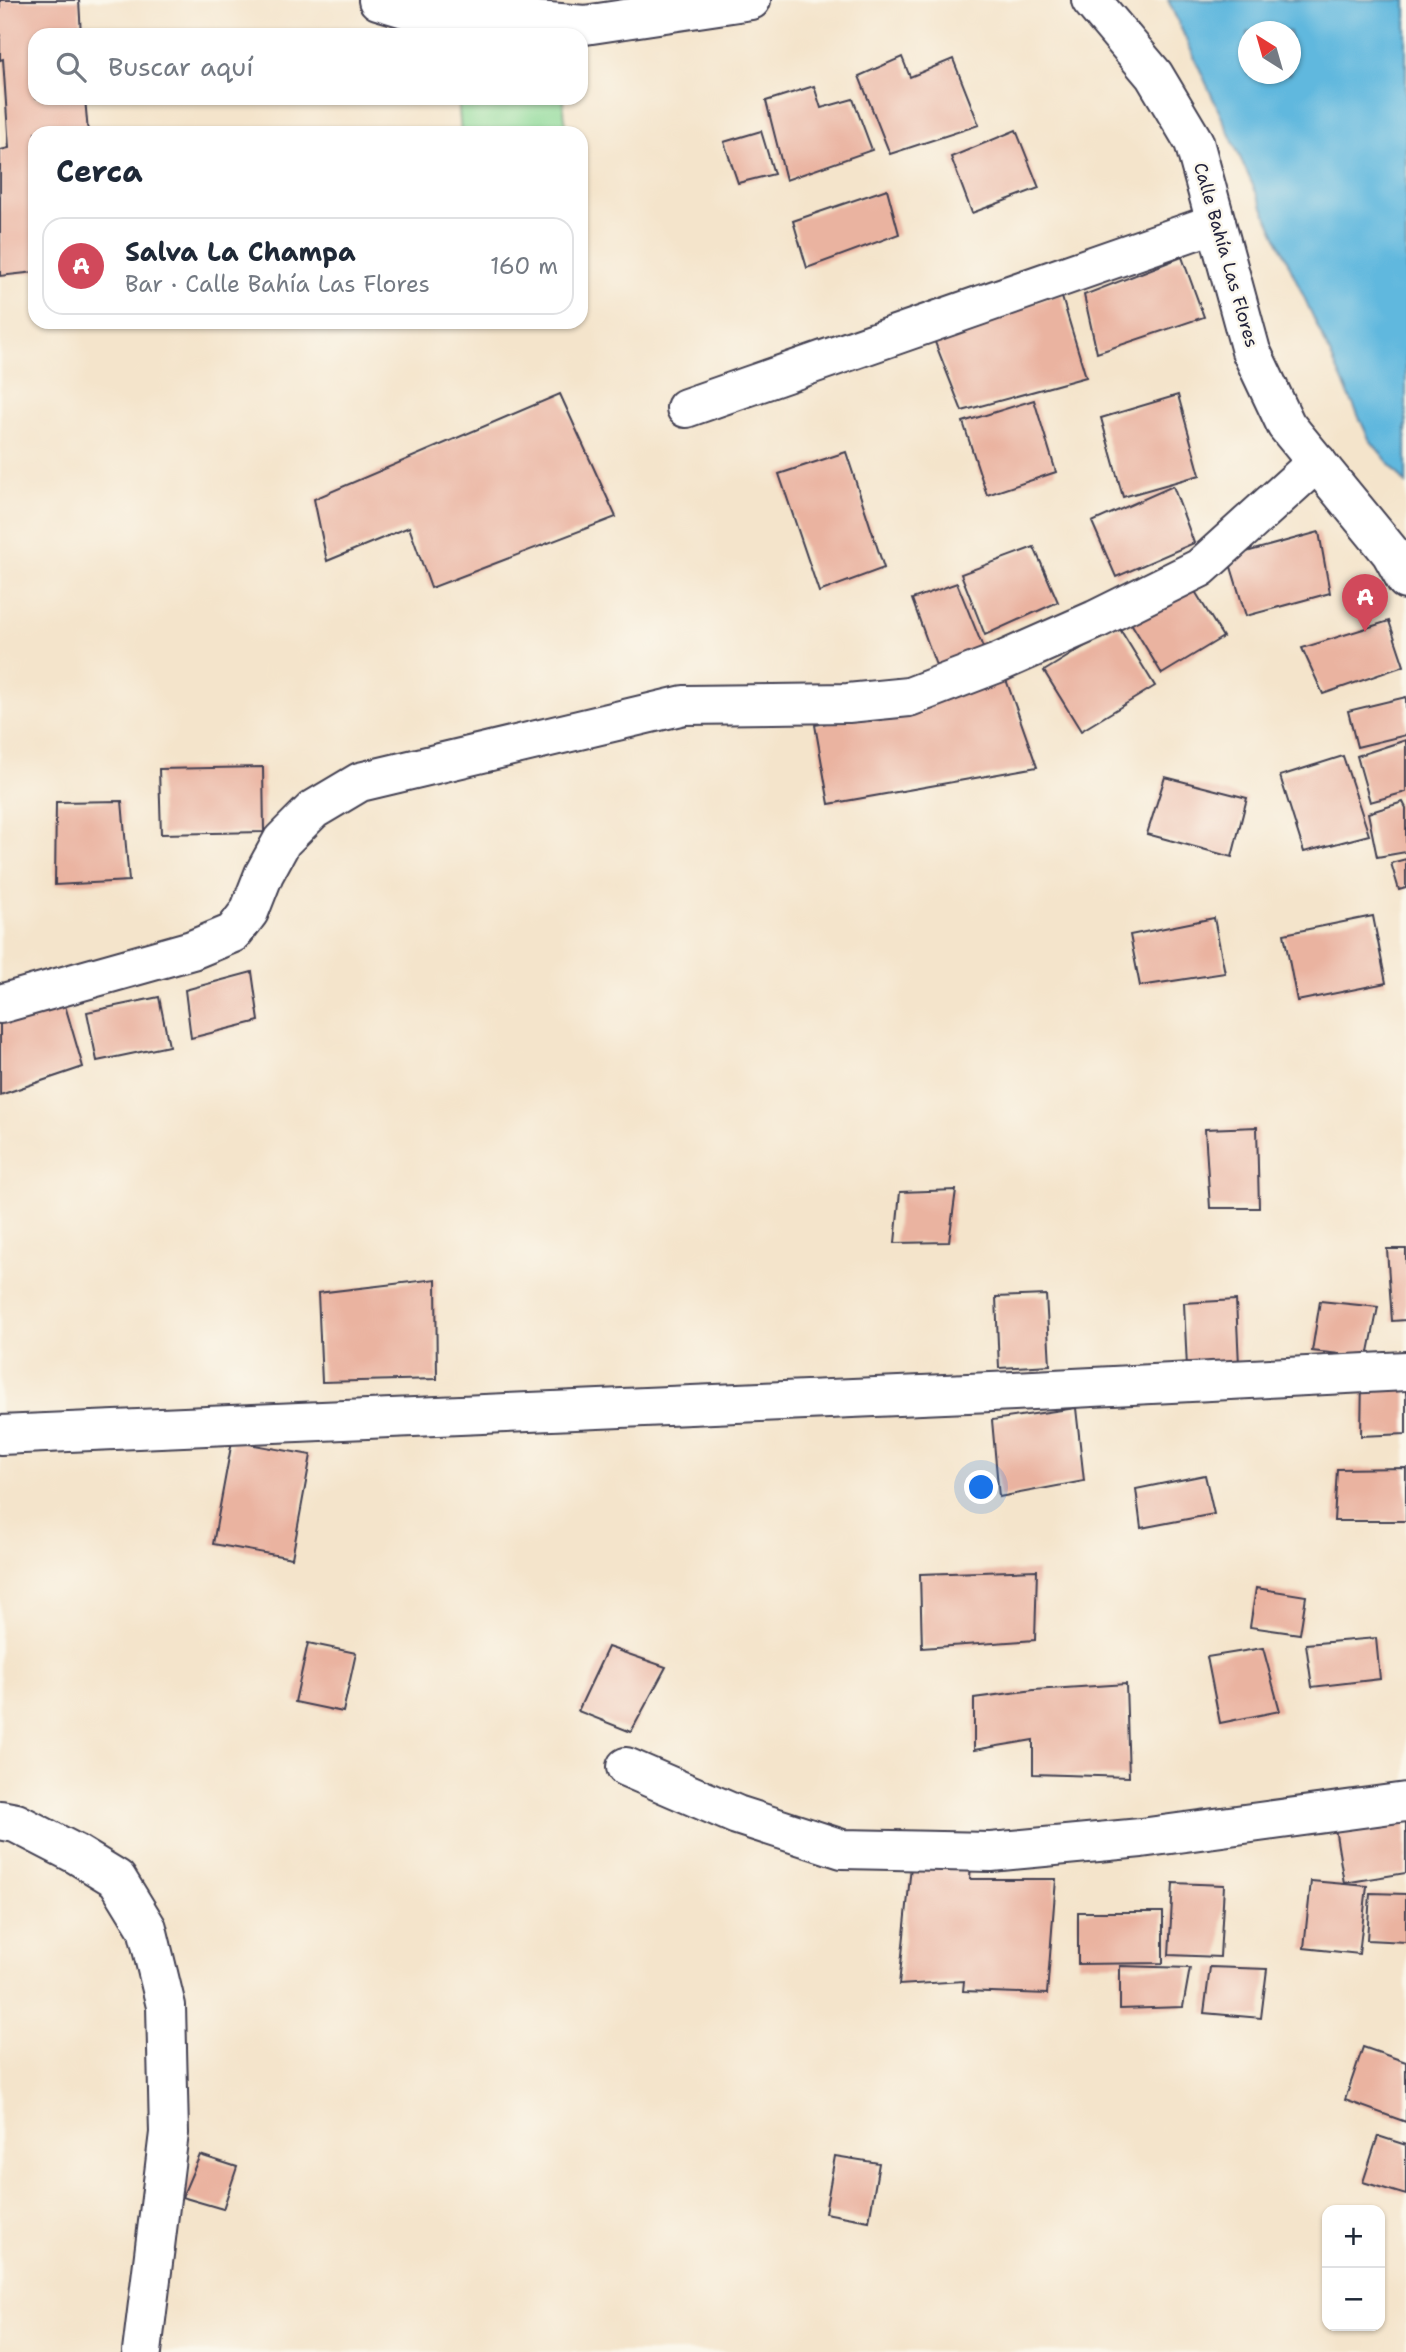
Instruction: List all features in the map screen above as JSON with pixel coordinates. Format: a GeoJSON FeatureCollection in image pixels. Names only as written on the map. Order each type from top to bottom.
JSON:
{"type":"FeatureCollection","features":[{"type":"Feature","properties":{"kind":"street"},"geometry":{"type":"LineString","coordinates":[[378,0],[415,11],[585,24],[751,0]]}},
{"type":"Feature","properties":{"kind":"street","name":"Calle Bahía Las Flores"},"geometry":{"type":"LineString","coordinates":[[1091,0],[1154,75],[1194,142],[1251,351],[1286,425],[1391,553],[1406,580]]}},
{"type":"Feature","properties":{"kind":"street"},"geometry":{"type":"LineString","coordinates":[[686,408],[1216,223]]}},
{"type":"Feature","properties":{"kind":"street"},"geometry":{"type":"LineString","coordinates":[[0,1004],[192,950],[233,933],[249,912],[264,874],[282,841],[313,810],[360,782],[684,705],[848,703],[909,697],[998,663],[1095,620],[1200,568],[1317,462]]}},
{"type":"Feature","properties":{"kind":"street"},"geometry":{"type":"LineString","coordinates":[[0,1434],[1014,1391],[1406,1371]]}},
{"type":"Feature","properties":{"kind":"street"},"geometry":{"type":"LineString","coordinates":[[626,1767],[737,1815],[842,1849],[991,1852],[1141,1838],[1406,1802]]}},
{"type":"Feature","properties":{"kind":"street"},"geometry":{"type":"LineString","coordinates":[[0,1820],[16,1823],[117,1879],[147,1928],[166,2006],[169,2133],[142,2352]]}},
{"type":"Feature","properties":{"kind":"green space"},"geometry":{"type":"Polygon","coordinates":[[[459,105],[564,105],[565,126],[460,126],[459,105]]]}},
{"type":"Feature","properties":{"kind":"water"},"geometry":{"type":"Polygon","coordinates":[[[1168,0],[1406,0],[1406,484],[1369,439],[1168,0]]]}},
{"type":"Feature","properties":{"kind":"building"},"geometry":{"type":"Polygon","coordinates":[[[0,0],[79,0],[81,28],[28,28],[28,105],[86,105],[87,126],[28,126],[28,273],[0,276],[0,150],[9,148],[3,59],[0,60],[0,0]]]}},
{"type":"Feature","properties":{"kind":"building"},"geometry":{"type":"Polygon","coordinates":[[[902,57],[910,77],[953,59],[979,125],[890,154],[859,76],[902,57]]]}},
{"type":"Feature","properties":{"kind":"building"},"geometry":{"type":"Polygon","coordinates":[[[814,86],[821,108],[853,99],[872,150],[786,180],[766,101],[814,86]]]}},
{"type":"Feature","properties":{"kind":"building"},"geometry":{"type":"Polygon","coordinates":[[[1016,130],[1039,188],[972,213],[951,157],[1016,130]]]}},
{"type":"Feature","properties":{"kind":"building"},"geometry":{"type":"Polygon","coordinates":[[[761,131],[774,174],[738,183],[724,142],[761,131]]]}},
{"type":"Feature","properties":{"kind":"building"},"geometry":{"type":"Polygon","coordinates":[[[887,189],[899,234],[807,268],[793,221],[887,189]]]}},
{"type":"Feature","properties":{"kind":"building"},"geometry":{"type":"Polygon","coordinates":[[[1182,257],[1204,317],[1097,353],[1084,295],[1182,257]]]}},
{"type":"Feature","properties":{"kind":"building"},"geometry":{"type":"Polygon","coordinates":[[[1061,294],[1086,377],[962,411],[933,337],[1061,294]]]}},
{"type":"Feature","properties":{"kind":"building"},"geometry":{"type":"Polygon","coordinates":[[[560,394],[616,517],[431,588],[409,527],[327,561],[314,499],[560,394]]]}},
{"type":"Feature","properties":{"kind":"building"},"geometry":{"type":"Polygon","coordinates":[[[1178,395],[1200,475],[1123,497],[1101,418],[1178,395]]]}},
{"type":"Feature","properties":{"kind":"building"},"geometry":{"type":"Polygon","coordinates":[[[1034,400],[1056,472],[987,495],[963,422],[1034,400]]]}},
{"type":"Feature","properties":{"kind":"building"},"geometry":{"type":"Polygon","coordinates":[[[846,452],[884,568],[819,592],[779,474],[846,452]]]}},
{"type":"Feature","properties":{"kind":"building"},"geometry":{"type":"Polygon","coordinates":[[[1173,486],[1194,543],[1116,577],[1092,522],[1173,486]]]}},
{"type":"Feature","properties":{"kind":"building"},"geometry":{"type":"Polygon","coordinates":[[[1319,532],[1330,593],[1246,616],[1228,557],[1319,532]]]}},
{"type":"Feature","properties":{"kind":"building"},"geometry":{"type":"Polygon","coordinates":[[[1034,547],[1058,602],[985,635],[961,574],[1034,547]]]}},
{"type":"Feature","properties":{"kind":"building"},"geometry":{"type":"Polygon","coordinates":[[[957,583],[986,655],[938,671],[912,599],[957,583]]]}},
{"type":"Feature","properties":{"kind":"building"},"geometry":{"type":"Polygon","coordinates":[[[1193,588],[1223,637],[1162,674],[1131,623],[1193,588]]]}},
{"type":"Feature","properties":{"kind":"building"},"geometry":{"type":"Polygon","coordinates":[[[1389,621],[1404,666],[1323,694],[1302,648],[1389,621]]]}},
{"type":"Feature","properties":{"kind":"building"},"geometry":{"type":"Polygon","coordinates":[[[1118,626],[1155,686],[1081,731],[1044,671],[1118,626]]]}},
{"type":"Feature","properties":{"kind":"building"},"geometry":{"type":"Polygon","coordinates":[[[1003,671],[1037,767],[829,804],[815,725],[926,706],[1003,671]]]}},
{"type":"Feature","properties":{"kind":"building"},"geometry":{"type":"Polygon","coordinates":[[[1406,697],[1406,735],[1357,747],[1348,711],[1406,697]]]}},
{"type":"Feature","properties":{"kind":"building"},"geometry":{"type":"Polygon","coordinates":[[[1406,740],[1406,792],[1370,802],[1357,756],[1406,740]]]}},
{"type":"Feature","properties":{"kind":"building"},"geometry":{"type":"Polygon","coordinates":[[[1343,756],[1369,835],[1304,852],[1280,776],[1343,756]]]}},
{"type":"Feature","properties":{"kind":"building"},"geometry":{"type":"Polygon","coordinates":[[[263,767],[264,832],[161,834],[159,769],[263,767]]]}},
{"type":"Feature","properties":{"kind":"building"},"geometry":{"type":"Polygon","coordinates":[[[1165,777],[1247,798],[1232,857],[1147,834],[1165,777]]]}},
{"type":"Feature","properties":{"kind":"building"},"geometry":{"type":"Polygon","coordinates":[[[122,801],[129,881],[55,885],[56,802],[122,801]]]}},
{"type":"Feature","properties":{"kind":"building"},"geometry":{"type":"Polygon","coordinates":[[[1403,802],[1406,808],[1406,852],[1377,857],[1368,813],[1403,802]]]}},
{"type":"Feature","properties":{"kind":"building"},"geometry":{"type":"Polygon","coordinates":[[[1406,859],[1406,888],[1399,890],[1391,863],[1406,859]]]}},
{"type":"Feature","properties":{"kind":"building"},"geometry":{"type":"Polygon","coordinates":[[[1373,916],[1386,983],[1297,1001],[1284,934],[1373,916]]]}},
{"type":"Feature","properties":{"kind":"building"},"geometry":{"type":"Polygon","coordinates":[[[1214,918],[1225,973],[1140,986],[1130,935],[1214,918]]]}},
{"type":"Feature","properties":{"kind":"building"},"geometry":{"type":"Polygon","coordinates":[[[252,972],[259,1021],[191,1038],[185,990],[252,972]]]}},
{"type":"Feature","properties":{"kind":"building"},"geometry":{"type":"Polygon","coordinates":[[[62,995],[83,1067],[0,1095],[0,1013],[62,995]]]}},
{"type":"Feature","properties":{"kind":"building"},"geometry":{"type":"Polygon","coordinates":[[[159,997],[169,1046],[97,1061],[87,1012],[159,997]]]}},
{"type":"Feature","properties":{"kind":"building"},"geometry":{"type":"Polygon","coordinates":[[[1257,1127],[1259,1208],[1210,1208],[1205,1129],[1257,1127]]]}},
{"type":"Feature","properties":{"kind":"building"},"geometry":{"type":"Polygon","coordinates":[[[956,1190],[949,1242],[895,1243],[900,1192],[956,1190]]]}},
{"type":"Feature","properties":{"kind":"building"},"geometry":{"type":"Polygon","coordinates":[[[1387,1249],[1406,1249],[1406,1320],[1392,1321],[1387,1249]]]}},
{"type":"Feature","properties":{"kind":"building"},"geometry":{"type":"Polygon","coordinates":[[[436,1279],[437,1379],[322,1382],[318,1293],[436,1279]]]}},
{"type":"Feature","properties":{"kind":"building"},"geometry":{"type":"Polygon","coordinates":[[[1046,1295],[1050,1365],[999,1368],[996,1297],[1046,1295]]]}},
{"type":"Feature","properties":{"kind":"building"},"geometry":{"type":"Polygon","coordinates":[[[1236,1300],[1239,1365],[1187,1368],[1184,1303],[1236,1300]]]}},
{"type":"Feature","properties":{"kind":"building"},"geometry":{"type":"Polygon","coordinates":[[[1320,1301],[1378,1307],[1368,1357],[1312,1351],[1320,1301]]]}},
{"type":"Feature","properties":{"kind":"building"},"geometry":{"type":"Polygon","coordinates":[[[1406,1375],[1406,1434],[1361,1436],[1362,1377],[1406,1375]]]}},
{"type":"Feature","properties":{"kind":"building"},"geometry":{"type":"Polygon","coordinates":[[[1076,1408],[1084,1481],[999,1497],[992,1420],[1076,1408]]]}},
{"type":"Feature","properties":{"kind":"building"},"geometry":{"type":"Polygon","coordinates":[[[232,1441],[311,1455],[292,1558],[213,1544],[232,1441]]]}},
{"type":"Feature","properties":{"kind":"building"},"geometry":{"type":"Polygon","coordinates":[[[1406,1468],[1406,1521],[1334,1521],[1337,1469],[1406,1468]]]}},
{"type":"Feature","properties":{"kind":"building"},"geometry":{"type":"Polygon","coordinates":[[[1205,1475],[1214,1514],[1141,1528],[1136,1489],[1205,1475]]]}},
{"type":"Feature","properties":{"kind":"building"},"geometry":{"type":"Polygon","coordinates":[[[1037,1570],[1035,1640],[922,1648],[920,1574],[1037,1570]]]}},
{"type":"Feature","properties":{"kind":"building"},"geometry":{"type":"Polygon","coordinates":[[[1256,1588],[1306,1596],[1300,1634],[1250,1627],[1256,1588]]]}},
{"type":"Feature","properties":{"kind":"building"},"geometry":{"type":"Polygon","coordinates":[[[1376,1638],[1380,1679],[1312,1687],[1306,1644],[1376,1638]]]}},
{"type":"Feature","properties":{"kind":"building"},"geometry":{"type":"Polygon","coordinates":[[[308,1643],[356,1653],[343,1712],[295,1702],[308,1643]]]}},
{"type":"Feature","properties":{"kind":"building"},"geometry":{"type":"Polygon","coordinates":[[[608,1647],[666,1667],[631,1732],[578,1711],[608,1647]]]}},
{"type":"Feature","properties":{"kind":"building"},"geometry":{"type":"Polygon","coordinates":[[[1263,1648],[1280,1711],[1220,1723],[1207,1657],[1263,1648]]]}},
{"type":"Feature","properties":{"kind":"building"},"geometry":{"type":"Polygon","coordinates":[[[1126,1684],[1129,1777],[1033,1774],[1033,1740],[974,1750],[974,1698],[1034,1690],[1126,1684]]]}},
{"type":"Feature","properties":{"kind":"building"},"geometry":{"type":"Polygon","coordinates":[[[1406,1810],[1406,1873],[1344,1883],[1333,1816],[1406,1810]]]}},
{"type":"Feature","properties":{"kind":"building"},"geometry":{"type":"Polygon","coordinates":[[[971,1864],[970,1879],[1056,1879],[1047,1994],[963,1991],[964,1981],[899,1985],[911,1866],[971,1864]]]}},
{"type":"Feature","properties":{"kind":"building"},"geometry":{"type":"Polygon","coordinates":[[[1311,1881],[1367,1886],[1359,1954],[1304,1948],[1311,1881]]]}},
{"type":"Feature","properties":{"kind":"building"},"geometry":{"type":"Polygon","coordinates":[[[1173,1883],[1224,1885],[1220,1957],[1169,1955],[1173,1883]]]}},
{"type":"Feature","properties":{"kind":"building"},"geometry":{"type":"Polygon","coordinates":[[[1370,1893],[1406,1894],[1406,1942],[1367,1940],[1370,1893]]]}},
{"type":"Feature","properties":{"kind":"building"},"geometry":{"type":"Polygon","coordinates":[[[1078,1912],[1163,1912],[1163,1963],[1078,1964],[1078,1912]]]}},
{"type":"Feature","properties":{"kind":"building"},"geometry":{"type":"Polygon","coordinates":[[[1120,1966],[1190,1968],[1183,2007],[1120,2009],[1120,1966]]]}},
{"type":"Feature","properties":{"kind":"building"},"geometry":{"type":"Polygon","coordinates":[[[1210,1967],[1267,1969],[1261,2018],[1204,2013],[1210,1967]]]}},
{"type":"Feature","properties":{"kind":"building"},"geometry":{"type":"Polygon","coordinates":[[[1363,2047],[1406,2062],[1406,2122],[1345,2100],[1363,2047]]]}},
{"type":"Feature","properties":{"kind":"building"},"geometry":{"type":"Polygon","coordinates":[[[1378,2136],[1406,2145],[1406,2195],[1363,2182],[1378,2136]]]}},
{"type":"Feature","properties":{"kind":"building"},"geometry":{"type":"Polygon","coordinates":[[[200,2155],[237,2167],[223,2209],[182,2197],[200,2155]]]}},
{"type":"Feature","properties":{"kind":"building"},"geometry":{"type":"Polygon","coordinates":[[[835,2156],[879,2163],[869,2221],[825,2213],[835,2156]]]}},
{"type":"Feature","properties":{"kind":"place","name":"Salva La Champa"},"geometry":{"type":"Point","coordinates":[1365,632]}}]}
